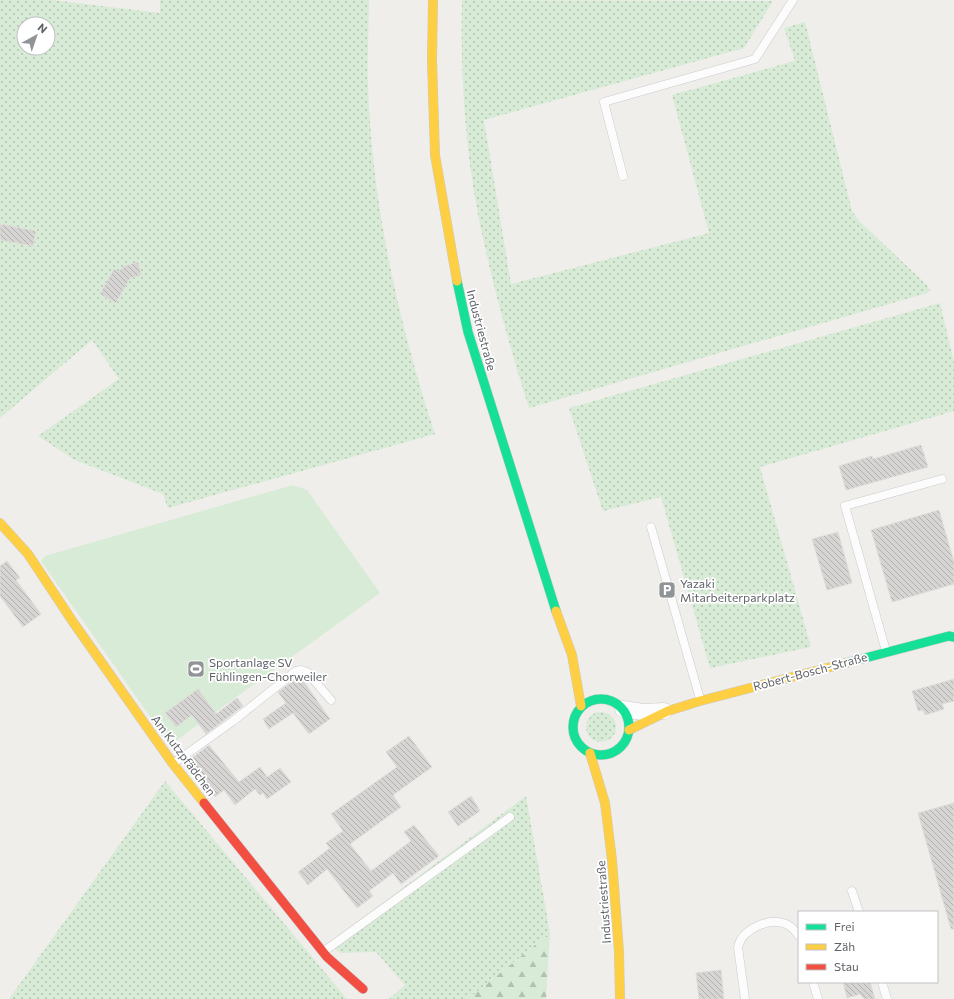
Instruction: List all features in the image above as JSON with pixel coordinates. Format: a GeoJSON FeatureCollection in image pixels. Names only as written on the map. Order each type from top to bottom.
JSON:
{"type":"FeatureCollection","features":[{"type":"Feature","properties":{"kind":"main road","name":"Industriestraße"},"geometry":{"type":"LineString","coordinates":[[433,0],[432,75],[435,155],[456,276],[468,332],[477,362],[548,588],[572,655],[581,706]]}},
{"type":"Feature","properties":{"kind":"main road","name":"Am Kutzpfädchen"},"geometry":{"type":"LineString","coordinates":[[0,523],[28,554],[73,622],[173,764],[323,952],[363,989]]}},
{"type":"Feature","properties":{"kind":"main road","name":"Robert-Bosch-Straße"},"geometry":{"type":"LineString","coordinates":[[629,730],[668,711],[700,701],[886,651],[949,636],[954,637]]}},
{"type":"Feature","properties":{"kind":"main road","name":"Industriestraße"},"geometry":{"type":"LineString","coordinates":[[572,655],[585,674]]}},
{"type":"Feature","properties":{"kind":"main road"},"geometry":{"type":"LineString","coordinates":[[600,695],[614,702],[623,709],[628,719],[629,730],[626,740],[611,757],[590,753],[580,747],[574,737],[572,726],[575,715],[581,706],[600,695]]}},
{"type":"Feature","properties":{"kind":"main road","name":"Industriestraße"},"geometry":{"type":"LineString","coordinates":[[590,753],[605,804],[617,908],[620,999]]}},
{"type":"Feature","properties":{"kind":"main road","name":"Industriestraße"},"geometry":{"type":"LineString","coordinates":[[605,804],[608,782]]}},
{"type":"Feature","properties":{"kind":"street","name":"Robert-Bosch-Straße"},"geometry":{"type":"LineString","coordinates":[[623,709],[643,712],[668,711]]}},
{"type":"Feature","properties":{"kind":"lane"},"geometry":{"type":"LineString","coordinates":[[623,176],[604,102],[755,59],[793,0]]}},
{"type":"Feature","properties":{"kind":"lane"},"geometry":{"type":"LineString","coordinates":[[886,651],[845,506],[942,479]]}},
{"type":"Feature","properties":{"kind":"lane"},"geometry":{"type":"LineString","coordinates":[[651,527],[700,701]]}},
{"type":"Feature","properties":{"kind":"lane"},"geometry":{"type":"LineString","coordinates":[[173,764],[233,721],[296,671],[301,670],[307,672],[331,700]]}},
{"type":"Feature","properties":{"kind":"lane"},"geometry":{"type":"LineString","coordinates":[[323,952],[510,817]]}},
{"type":"Feature","properties":{"kind":"lane"},"geometry":{"type":"LineString","coordinates":[[852,891],[859,911]]}},
{"type":"Feature","properties":{"kind":"lane"},"geometry":{"type":"LineString","coordinates":[[745,999],[738,947],[740,940],[747,932],[760,925],[775,921],[786,924],[794,929],[798,935]]}},
{"type":"Feature","properties":{"kind":"lane"},"geometry":{"type":"LineString","coordinates":[[813,983],[818,999]]}},
{"type":"Feature","properties":{"kind":"lane"},"geometry":{"type":"LineString","coordinates":[[882,983],[887,999]]}},
{"type":"Feature","properties":{"kind":"green space"},"geometry":{"type":"Polygon","coordinates":[[[0,0],[52,0],[160,13],[160,0],[369,0],[368,85],[375,174],[381,218],[389,262],[409,349],[435,434],[168,508],[163,494],[75,460],[38,436],[119,379],[92,340],[0,418],[0,0]]]}},
{"type":"Feature","properties":{"kind":"green space"},"geometry":{"type":"Polygon","coordinates":[[[462,0],[773,1],[744,48],[484,120],[511,284],[709,233],[672,95],[795,61],[784,28],[805,22],[852,211],[859,221],[928,286],[930,290],[927,293],[529,408],[511,348],[478,217],[469,155],[463,93],[462,0]]]}},
{"type":"Feature","properties":{"kind":"green space"},"geometry":{"type":"Polygon","coordinates":[[[940,303],[954,362],[954,411],[760,467],[811,647],[710,668],[661,497],[603,511],[569,408],[940,303]]]}},
{"type":"Feature","properties":{"kind":"green space","name":"Sportanlage SV Fühlingen-Chorweiler"},"geometry":{"type":"Polygon","coordinates":[[[293,485],[307,490],[380,593],[170,745],[41,561],[45,556],[293,485]]]}},
{"type":"Feature","properties":{"kind":"green space"},"geometry":{"type":"Polygon","coordinates":[[[601,712],[612,716],[616,727],[612,738],[601,742],[590,738],[586,727],[590,716],[601,712]]]}},
{"type":"Feature","properties":{"kind":"green space"},"geometry":{"type":"Polygon","coordinates":[[[165,781],[347,999],[9,999],[165,781]]]}},
{"type":"Feature","properties":{"kind":"green space"},"geometry":{"type":"Polygon","coordinates":[[[526,796],[550,933],[468,999],[389,999],[405,985],[376,952],[340,953],[329,943],[526,796]]]}},
{"type":"Feature","properties":{"kind":"green space"},"geometry":{"type":"Polygon","coordinates":[[[550,933],[546,999],[468,999],[550,933]]]}},
{"type":"Feature","properties":{"kind":"building"},"geometry":{"type":"Polygon","coordinates":[[[0,224],[36,231],[33,246],[0,240],[0,224]]]}},
{"type":"Feature","properties":{"kind":"building"},"geometry":{"type":"Polygon","coordinates":[[[138,262],[141,275],[130,278],[116,303],[100,294],[114,269],[118,272],[125,266],[138,262]]]}},
{"type":"Feature","properties":{"kind":"building"},"geometry":{"type":"Polygon","coordinates":[[[921,445],[928,467],[846,490],[839,466],[872,456],[873,459],[921,445]]]}},
{"type":"Feature","properties":{"kind":"building"},"geometry":{"type":"Polygon","coordinates":[[[939,510],[954,562],[954,584],[892,602],[871,530],[939,510]]]}},
{"type":"Feature","properties":{"kind":"building"},"geometry":{"type":"Polygon","coordinates":[[[838,532],[852,583],[827,590],[812,539],[838,532]]]}},
{"type":"Feature","properties":{"kind":"building"},"geometry":{"type":"Polygon","coordinates":[[[7,561],[20,578],[16,580],[41,614],[23,627],[0,596],[0,566],[7,561]]]}},
{"type":"Feature","properties":{"kind":"building"},"geometry":{"type":"Polygon","coordinates":[[[300,676],[330,719],[309,734],[293,713],[269,729],[263,719],[286,703],[278,692],[300,676]]]}},
{"type":"Feature","properties":{"kind":"building"},"geometry":{"type":"Polygon","coordinates":[[[954,679],[954,701],[942,704],[944,709],[925,715],[923,710],[918,711],[912,691],[954,679]]]}},
{"type":"Feature","properties":{"kind":"building"},"geometry":{"type":"Polygon","coordinates":[[[198,689],[216,714],[237,698],[243,706],[206,734],[192,715],[176,727],[165,713],[198,689]]]}},
{"type":"Feature","properties":{"kind":"building"},"geometry":{"type":"Polygon","coordinates":[[[409,736],[432,767],[393,795],[401,807],[350,844],[371,871],[411,841],[404,832],[414,825],[439,856],[401,884],[393,873],[369,891],[373,896],[357,908],[327,869],[308,885],[298,872],[330,848],[326,843],[343,831],[331,814],[397,767],[386,752],[409,736]]]}},
{"type":"Feature","properties":{"kind":"building"},"geometry":{"type":"Polygon","coordinates":[[[209,745],[239,782],[260,767],[267,777],[280,768],[291,782],[267,799],[263,793],[260,795],[255,789],[235,805],[224,790],[215,797],[188,761],[209,745]]]}},
{"type":"Feature","properties":{"kind":"building"},"geometry":{"type":"Polygon","coordinates":[[[471,796],[480,811],[458,826],[448,812],[471,796]]]}},
{"type":"Feature","properties":{"kind":"building"},"geometry":{"type":"Polygon","coordinates":[[[954,803],[954,929],[951,929],[918,813],[954,803]]]}},
{"type":"Feature","properties":{"kind":"building"},"geometry":{"type":"Polygon","coordinates":[[[721,970],[724,999],[699,999],[696,973],[721,970]]]}},
{"type":"Feature","properties":{"kind":"building"},"geometry":{"type":"Polygon","coordinates":[[[843,983],[870,983],[875,999],[864,999],[860,994],[847,998],[843,983]]]}},
{"type":"Feature","properties":{"kind":"traffic: fast"},"geometry":{"type":"LineString","coordinates":[[457,281],[468,332],[556,611]]}},
{"type":"Feature","properties":{"kind":"traffic: fast"},"geometry":{"type":"LineString","coordinates":[[846,663],[949,636],[954,637]]}},
{"type":"Feature","properties":{"kind":"traffic: fast"},"geometry":{"type":"LineString","coordinates":[[596,699],[606,699],[621,707],[627,716],[629,727],[627,738],[621,747],[606,755],[596,755],[585,750],[578,743],[573,732],[573,722],[578,711],[585,704],[596,699]]}},
{"type":"Feature","properties":{"kind":"traffic: slow"},"geometry":{"type":"LineString","coordinates":[[433,0],[432,60],[435,155],[457,281]]}},
{"type":"Feature","properties":{"kind":"traffic: slow"},"geometry":{"type":"LineString","coordinates":[[0,523],[28,554],[73,622],[173,764],[204,803]]}},
{"type":"Feature","properties":{"kind":"traffic: slow"},"geometry":{"type":"LineString","coordinates":[[556,611],[572,655],[581,706]]}},
{"type":"Feature","properties":{"kind":"traffic: slow"},"geometry":{"type":"LineString","coordinates":[[629,730],[668,711],[700,701],[846,663]]}},
{"type":"Feature","properties":{"kind":"traffic: slow"},"geometry":{"type":"LineString","coordinates":[[590,753],[605,803],[612,860],[619,952],[620,999]]}},
{"type":"Feature","properties":{"kind":"traffic: jam"},"geometry":{"type":"LineString","coordinates":[[204,803],[327,957],[363,989]]}},
{"type":"Feature","properties":{"kind":"place","name":"Yazaki Mitarbeiterparkplatz"},"geometry":{"type":"Point","coordinates":[667,590]}},
{"type":"Feature","properties":{"kind":"place","name":"Sportanlage SV Fühlingen-Chorweiler"},"geometry":{"type":"Point","coordinates":[196,669]}}]}
